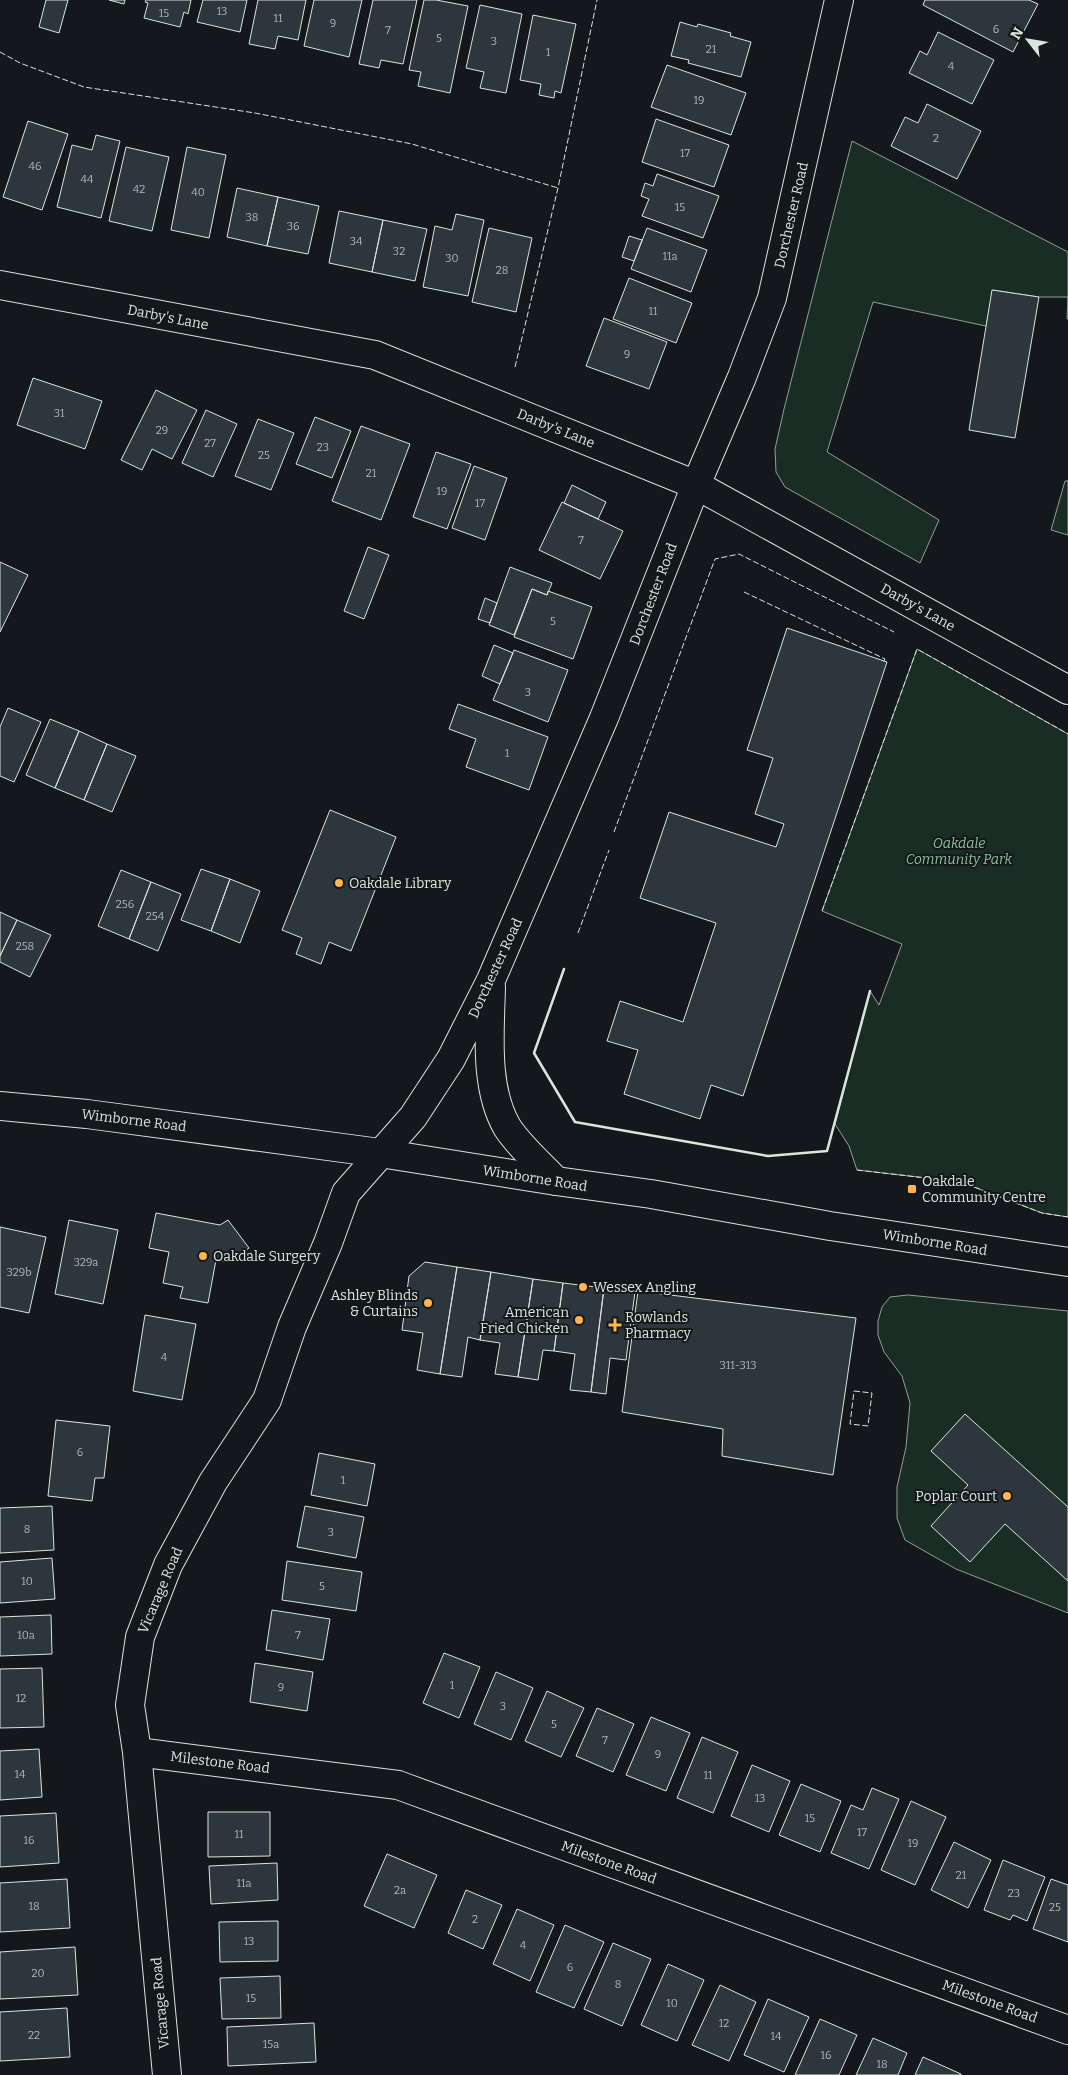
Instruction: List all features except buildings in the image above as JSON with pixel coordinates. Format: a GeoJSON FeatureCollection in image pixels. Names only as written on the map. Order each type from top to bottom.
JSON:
{"type":"FeatureCollection","features":[{"type":"Feature","properties":{"kind":"main road","name":"Dorchester Road"},"geometry":{"type":"LineString","coordinates":[[380,1153],[413,1117],[451,1059],[491,980],[604,718],[696,485],[742,377],[772,298],[839,0]]}},
{"type":"Feature","properties":{"kind":"main road","name":"Darby's Lane"},"geometry":{"type":"LineString","coordinates":[[0,285],[376,355],[696,485],[1068,690]]}},
{"type":"Feature","properties":{"kind":"main road"},"geometry":{"type":"LineString","coordinates":[[491,980],[490,1057],[494,1093],[507,1126],[556,1182]]}},
{"type":"Feature","properties":{"kind":"main road","name":"Wimborne Road"},"geometry":{"type":"LineString","coordinates":[[0,1106],[126,1119],[380,1153],[556,1182],[651,1194],[830,1226],[1068,1262]]}},
{"type":"Feature","properties":{"kind":"main road","name":"Vicarage Road"},"geometry":{"type":"LineString","coordinates":[[167,2075],[137,1752],[130,1705],[140,1637],[168,1564],[213,1482],[267,1400],[292,1327],[328,1243],[346,1193],[380,1153]]}},
{"type":"Feature","properties":{"kind":"main road","name":"Milestone Road"},"geometry":{"type":"LineString","coordinates":[[137,1752],[398,1785],[1068,2030]]}},
{"type":"Feature","properties":{"kind":"green space"},"geometry":{"type":"Polygon","coordinates":[[[852,141],[1068,252],[1068,297],[1039,297],[993,290],[986,326],[873,302],[827,452],[939,520],[920,563],[785,487],[776,472],[775,449],[784,409],[852,141]]]}},
{"type":"Feature","properties":{"kind":"green space"},"geometry":{"type":"Polygon","coordinates":[[[1065,481],[1068,481],[1068,535],[1051,530],[1065,481]]]}},
{"type":"Feature","properties":{"kind":"green space","name":"Oakdale Community Park"},"geometry":{"type":"Polygon","coordinates":[[[917,649],[1068,734],[1068,1217],[1042,1213],[961,1182],[857,1170],[849,1146],[835,1124],[870,991],[879,1005],[902,944],[822,911],[917,649]]]}},
{"type":"Feature","properties":{"kind":"green space"},"geometry":{"type":"Polygon","coordinates":[[[908,1295],[1068,1311],[1068,1613],[956,1569],[905,1540],[897,1518],[897,1487],[906,1447],[910,1403],[902,1376],[884,1352],[878,1335],[878,1321],[882,1307],[890,1297],[908,1295]]]}},
{"type":"Feature","properties":{"kind":"fence"},"geometry":{"type":"LineString","coordinates":[[515,367],[558,188],[597,0]]}},
{"type":"Feature","properties":{"kind":"fence"},"geometry":{"type":"LineString","coordinates":[[0,52],[20,63],[84,87],[255,113],[412,144],[558,188]]}},
{"type":"Feature","properties":{"kind":"fence"},"geometry":{"type":"LineString","coordinates":[[614,832],[715,559],[739,554],[894,632]]}},
{"type":"Feature","properties":{"kind":"fence"},"geometry":{"type":"LineString","coordinates":[[744,592],[885,659],[883,663]]}},
{"type":"Feature","properties":{"kind":"fence"},"geometry":{"type":"LineString","coordinates":[[822,911],[917,649],[1068,734]]}},
{"type":"Feature","properties":{"kind":"fence"},"geometry":{"type":"LineString","coordinates":[[578,933],[609,850]]}},
{"type":"Feature","properties":{"kind":"fence"},"geometry":{"type":"LineString","coordinates":[[857,1170],[961,1182],[1042,1213],[1068,1217]]}},
{"type":"Feature","properties":{"kind":"fence"},"geometry":{"type":"LineString","coordinates":[[854,1391],[872,1393],[868,1426],[850,1424],[854,1391]]}},
{"type":"Feature","properties":{"kind":"wall"},"geometry":{"type":"LineString","coordinates":[[564,969],[534,1053],[575,1122],[768,1156],[827,1151],[870,991]]}},
{"type":"Feature","properties":{"kind":"place","name":"Oakdale Library"},"geometry":{"type":"Point","coordinates":[339,883]}},
{"type":"Feature","properties":{"kind":"place","name":"Oakdale Community Centre"},"geometry":{"type":"Point","coordinates":[912,1189]}},
{"type":"Feature","properties":{"kind":"place","name":"Oakdale Surgery"},"geometry":{"type":"Point","coordinates":[203,1256]}},
{"type":"Feature","properties":{"kind":"place","name":"Wessex Angling"},"geometry":{"type":"Point","coordinates":[583,1287]}},
{"type":"Feature","properties":{"kind":"place","name":"Ashley Blinds & Curtains"},"geometry":{"type":"Point","coordinates":[428,1303]}},
{"type":"Feature","properties":{"kind":"place","name":"American Fried Chicken"},"geometry":{"type":"Point","coordinates":[579,1320]}},
{"type":"Feature","properties":{"kind":"place","name":"Rowlands Pharmacy"},"geometry":{"type":"Point","coordinates":[615,1325]}},
{"type":"Feature","properties":{"kind":"place","name":"Poplar Court"},"geometry":{"type":"Point","coordinates":[1007,1496]}}]}
